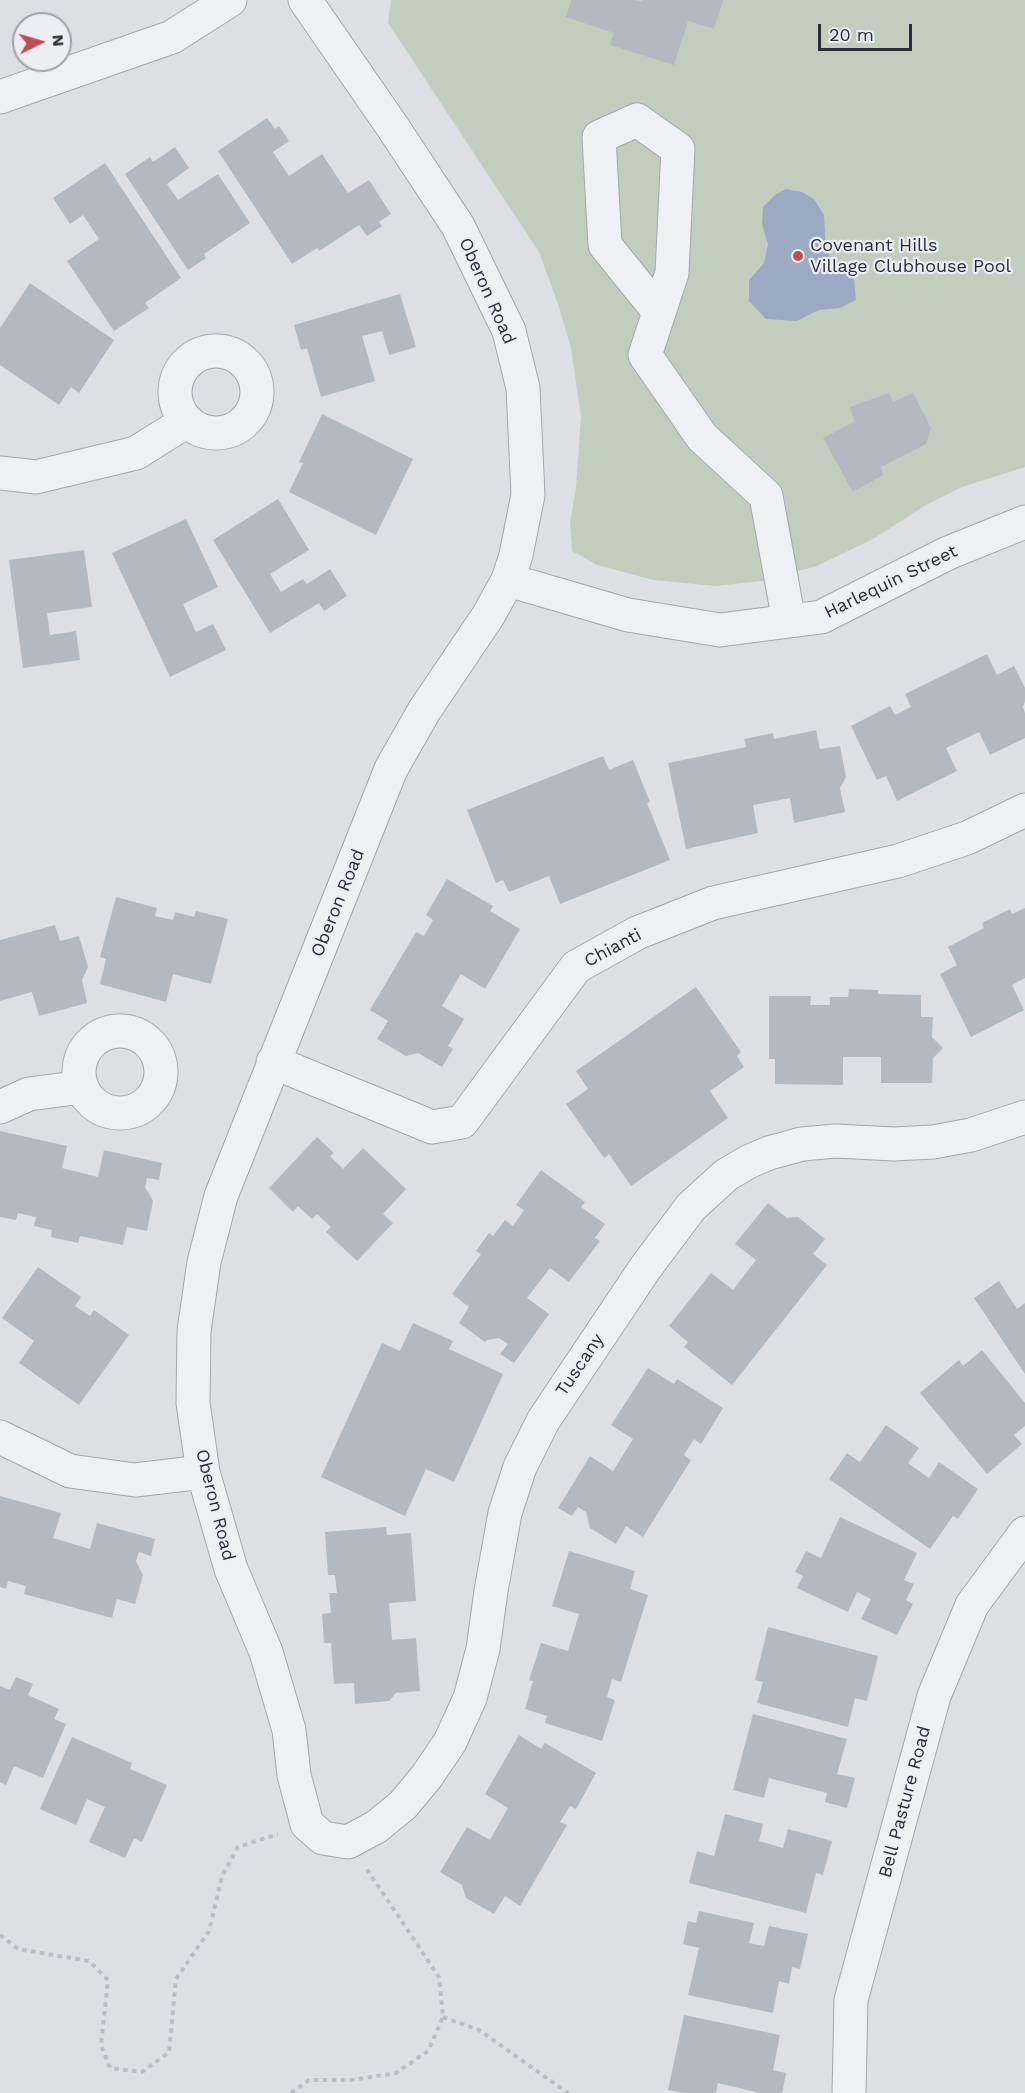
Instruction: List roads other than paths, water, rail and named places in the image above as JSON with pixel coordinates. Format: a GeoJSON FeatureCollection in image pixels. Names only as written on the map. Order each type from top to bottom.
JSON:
{"type":"FeatureCollection","features":[{"type":"Feature","properties":{"kind":"street"},"geometry":{"type":"LineString","coordinates":[[0,97],[172,37],[230,0]]}},
{"type":"Feature","properties":{"kind":"street","name":"Oberon Road"},"geometry":{"type":"LineString","coordinates":[[305,0],[393,126],[458,226],[509,331],[524,388],[528,495],[516,555],[508,580],[488,616],[424,711],[391,769],[221,1196],[204,1262],[194,1331],[193,1403],[203,1472],[231,1569],[266,1652],[289,1730],[294,1775],[307,1824]]}},
{"type":"Feature","properties":{"kind":"street"},"geometry":{"type":"LineString","coordinates":[[659,312],[605,245],[599,137],[637,120],[678,149],[672,273],[645,355],[702,437],[766,496],[789,621]]}},
{"type":"Feature","properties":{"kind":"street"},"geometry":{"type":"LineString","coordinates":[[0,473],[36,477],[136,453],[187,421]]}},
{"type":"Feature","properties":{"kind":"street","name":"Harlequin Street"},"geometry":{"type":"LineString","coordinates":[[508,580],[628,615],[720,630],[821,617],[948,553],[1025,522]]}},
{"type":"Feature","properties":{"kind":"street","name":"Chianti"},"geometry":{"type":"LineString","coordinates":[[273,1062],[432,1127],[462,1122],[576,967],[617,944],[637,933],[712,903],[898,861],[967,838],[1025,810]]}},
{"type":"Feature","properties":{"kind":"street"},"geometry":{"type":"LineString","coordinates":[[0,1107],[29,1094],[82,1087]]}},
{"type":"Feature","properties":{"kind":"street","name":"Tuscany"},"geometry":{"type":"LineString","coordinates":[[307,1824],[322,1838],[348,1842],[376,1827],[403,1805],[427,1776],[450,1742],[470,1698],[483,1649],[490,1591],[505,1513],[520,1467],[543,1421],[568,1382],[646,1267],[691,1207],[726,1175],[769,1153],[802,1144],[836,1141],[894,1144],[933,1142],[971,1135],[1025,1117]]}},
{"type":"Feature","properties":{"kind":"street"},"geometry":{"type":"LineString","coordinates":[[0,1437],[70,1471],[135,1480],[203,1472]]}},
{"type":"Feature","properties":{"kind":"street","name":"Bell Pasture Road"},"geometry":{"type":"LineString","coordinates":[[849,2093],[851,2000],[934,1696],[972,1605],[1025,1533]]}},
{"type":"Feature","properties":{"kind":"water","name":"Covenant Hills Village Clubhouse Pool"},"geometry":{"type":"Polygon","coordinates":[[[786,189],[802,192],[814,199],[824,215],[826,249],[834,263],[854,279],[856,300],[840,308],[819,310],[797,321],[766,319],[749,301],[749,280],[764,263],[768,244],[762,225],[763,207],[775,195],[786,189]]]}},
{"type":"Feature","properties":{"kind":"place","name":"Covenant Hills Village Clubhouse Pool"},"geometry":{"type":"Point","coordinates":[798,256]}}]}
